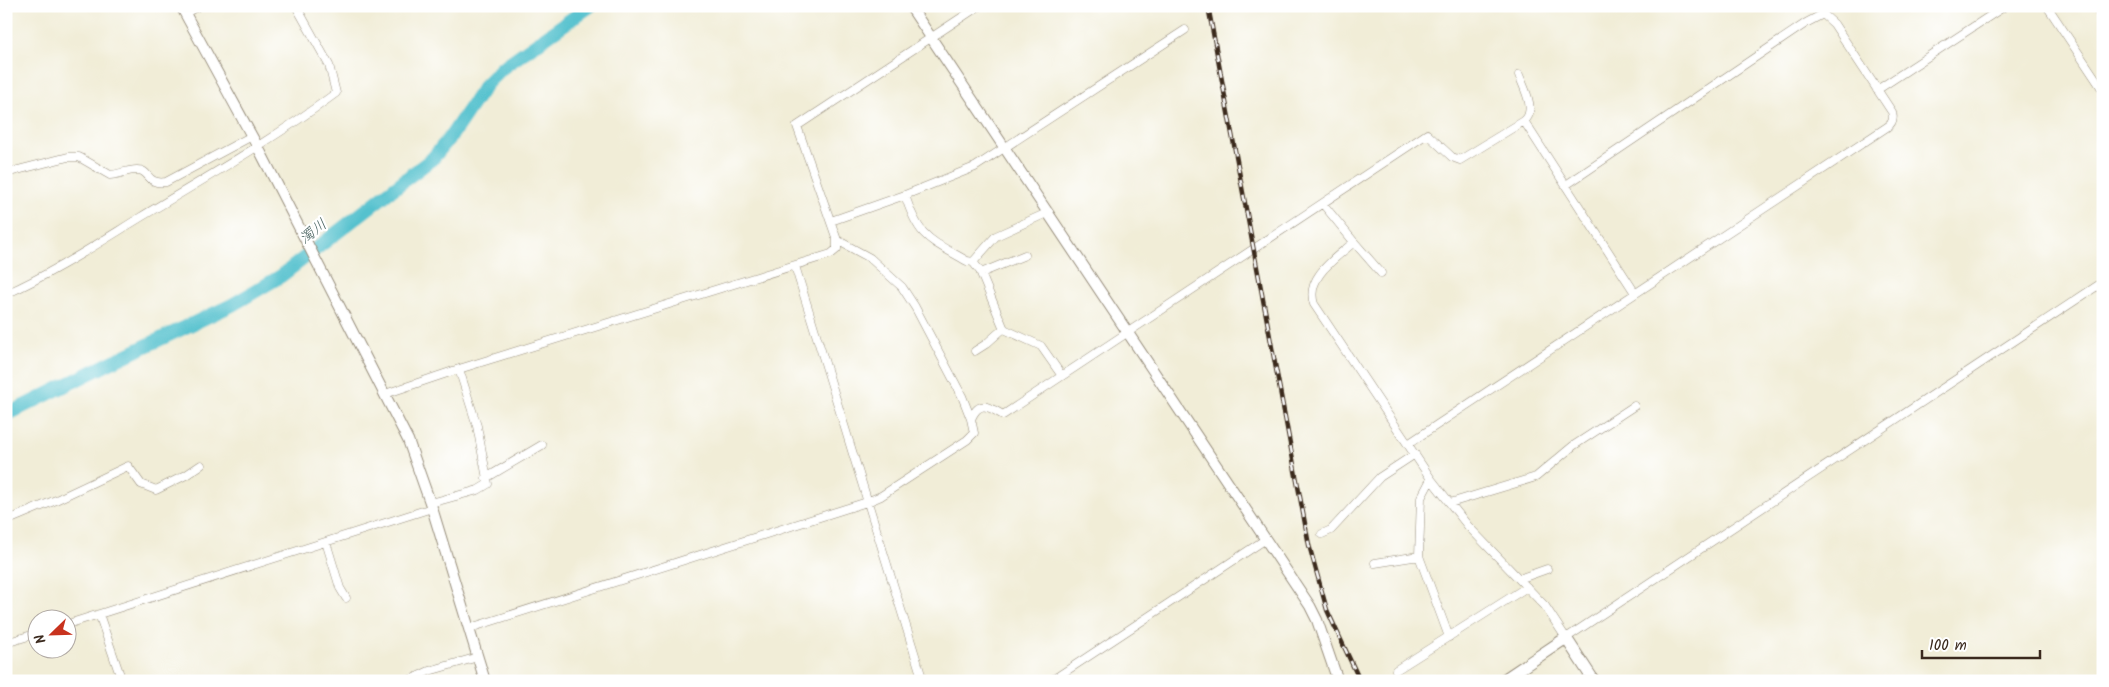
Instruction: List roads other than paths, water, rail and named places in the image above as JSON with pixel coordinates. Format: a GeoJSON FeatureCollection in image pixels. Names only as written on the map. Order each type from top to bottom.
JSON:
{"type":"FeatureCollection","features":[{"type":"Feature","properties":{"kind":"main road"},"geometry":{"type":"LineString","coordinates":[[1502,681],[1566,638],[1594,681]]}},
{"type":"Feature","properties":{"kind":"street"},"geometry":{"type":"LineString","coordinates":[[199,6],[183,10],[250,138],[259,150],[408,440],[470,628],[485,681]]}},
{"type":"Feature","properties":{"kind":"street"},"geometry":{"type":"LineString","coordinates":[[6,294],[97,244],[259,150],[336,93],[329,65],[296,6]]}},
{"type":"Feature","properties":{"kind":"street"},"geometry":{"type":"LineString","coordinates":[[910,6],[1266,539],[1317,620],[1338,681]]}},
{"type":"Feature","properties":{"kind":"street"},"geometry":{"type":"LineString","coordinates":[[385,394],[459,369],[830,254],[837,249],[837,240],[798,126],[979,6]]}},
{"type":"Feature","properties":{"kind":"street"},"geometry":{"type":"LineString","coordinates":[[1877,90],[2005,6]]}},
{"type":"Feature","properties":{"kind":"street"},"geometry":{"type":"LineString","coordinates":[[2047,6],[2103,90]]}},
{"type":"Feature","properties":{"kind":"street"},"geometry":{"type":"LineString","coordinates":[[2095,6],[2103,19]]}},
{"type":"Feature","properties":{"kind":"street"},"geometry":{"type":"LineString","coordinates":[[1408,444],[1891,124],[1893,121],[1892,112],[1829,18],[1823,14],[1566,186]]}},
{"type":"Feature","properties":{"kind":"street"},"geometry":{"type":"LineString","coordinates":[[831,221],[968,170],[1185,30]]}},
{"type":"Feature","properties":{"kind":"street"},"geometry":{"type":"LineString","coordinates":[[971,419],[975,410],[982,406],[989,406],[1002,415],[1427,134],[1452,157],[1460,160],[1524,121],[1530,115],[1530,109],[1519,75]]}},
{"type":"Feature","properties":{"kind":"street"},"geometry":{"type":"LineString","coordinates":[[1524,121],[1635,293]]}},
{"type":"Feature","properties":{"kind":"street"},"geometry":{"type":"LineString","coordinates":[[6,173],[68,157],[79,157],[110,175],[138,169],[144,171],[151,180],[158,183],[166,182],[250,138]]}},
{"type":"Feature","properties":{"kind":"street"},"geometry":{"type":"LineString","coordinates":[[906,194],[920,229],[927,238],[967,261],[973,262],[981,274],[1004,328],[1041,346],[1062,376]]}},
{"type":"Feature","properties":{"kind":"street"},"geometry":{"type":"LineString","coordinates":[[1323,204],[1381,273]]}},
{"type":"Feature","properties":{"kind":"street"},"geometry":{"type":"LineString","coordinates":[[973,262],[996,236],[1049,212]]}},
{"type":"Feature","properties":{"kind":"street"},"geometry":{"type":"LineString","coordinates":[[470,628],[867,502],[881,496],[967,440],[974,433],[971,419],[939,353],[902,287],[870,258],[837,240]]}},
{"type":"Feature","properties":{"kind":"street"},"geometry":{"type":"LineString","coordinates":[[1354,242],[1321,272],[1315,281],[1312,298],[1314,304],[1450,503],[1468,526],[1551,614],[1566,638],[2103,282]]}},
{"type":"Feature","properties":{"kind":"street"},"geometry":{"type":"LineString","coordinates":[[981,274],[1025,255]]}},
{"type":"Feature","properties":{"kind":"street"},"geometry":{"type":"LineString","coordinates":[[795,266],[923,681]]}},
{"type":"Feature","properties":{"kind":"street"},"geometry":{"type":"LineString","coordinates":[[975,351],[1004,328]]}},
{"type":"Feature","properties":{"kind":"street"},"geometry":{"type":"LineString","coordinates":[[78,621],[326,542],[486,487],[476,426],[459,369]]}},
{"type":"Feature","properties":{"kind":"street"},"geometry":{"type":"LineString","coordinates":[[1450,503],[1536,477],[1573,446],[1634,406]]}},
{"type":"Feature","properties":{"kind":"street"},"geometry":{"type":"LineString","coordinates":[[486,478],[542,445]]}},
{"type":"Feature","properties":{"kind":"street"},"geometry":{"type":"LineString","coordinates":[[1322,534],[1331,530],[1380,477],[1415,454]]}},
{"type":"Feature","properties":{"kind":"street"},"geometry":{"type":"LineString","coordinates":[[6,521],[128,466],[141,484],[156,490],[201,465]]}},
{"type":"Feature","properties":{"kind":"street"},"geometry":{"type":"LineString","coordinates":[[1432,479],[1421,498],[1419,556],[1449,637]]}},
{"type":"Feature","properties":{"kind":"street"},"geometry":{"type":"LineString","coordinates":[[1051,681],[1266,539]]}},
{"type":"Feature","properties":{"kind":"street"},"geometry":{"type":"LineString","coordinates":[[326,542],[340,588],[346,598]]}},
{"type":"Feature","properties":{"kind":"street"},"geometry":{"type":"LineString","coordinates":[[1375,563],[1419,556]]}},
{"type":"Feature","properties":{"kind":"street"},"geometry":{"type":"LineString","coordinates":[[1519,579],[1547,569]]}},
{"type":"Feature","properties":{"kind":"street"},"geometry":{"type":"LineString","coordinates":[[1396,670],[1527,587]]}},
{"type":"Feature","properties":{"kind":"street"},"geometry":{"type":"LineString","coordinates":[[99,614],[122,681]]}},
{"type":"Feature","properties":{"kind":"street"},"geometry":{"type":"LineString","coordinates":[[6,643],[28,636]]}},
{"type":"Feature","properties":{"kind":"street"},"geometry":{"type":"LineString","coordinates":[[408,681],[429,671],[478,656]]}},
{"type":"Feature","properties":{"kind":"waterway","name":"濁川"},"geometry":{"type":"LineString","coordinates":[[6,415],[232,305],[281,276],[433,158],[451,136],[486,84],[502,68],[590,6]]}},
{"type":"Feature","properties":{"kind":"railway"},"geometry":{"type":"LineString","coordinates":[[1208,6],[1309,545],[1327,610],[1360,681]]}}]}
